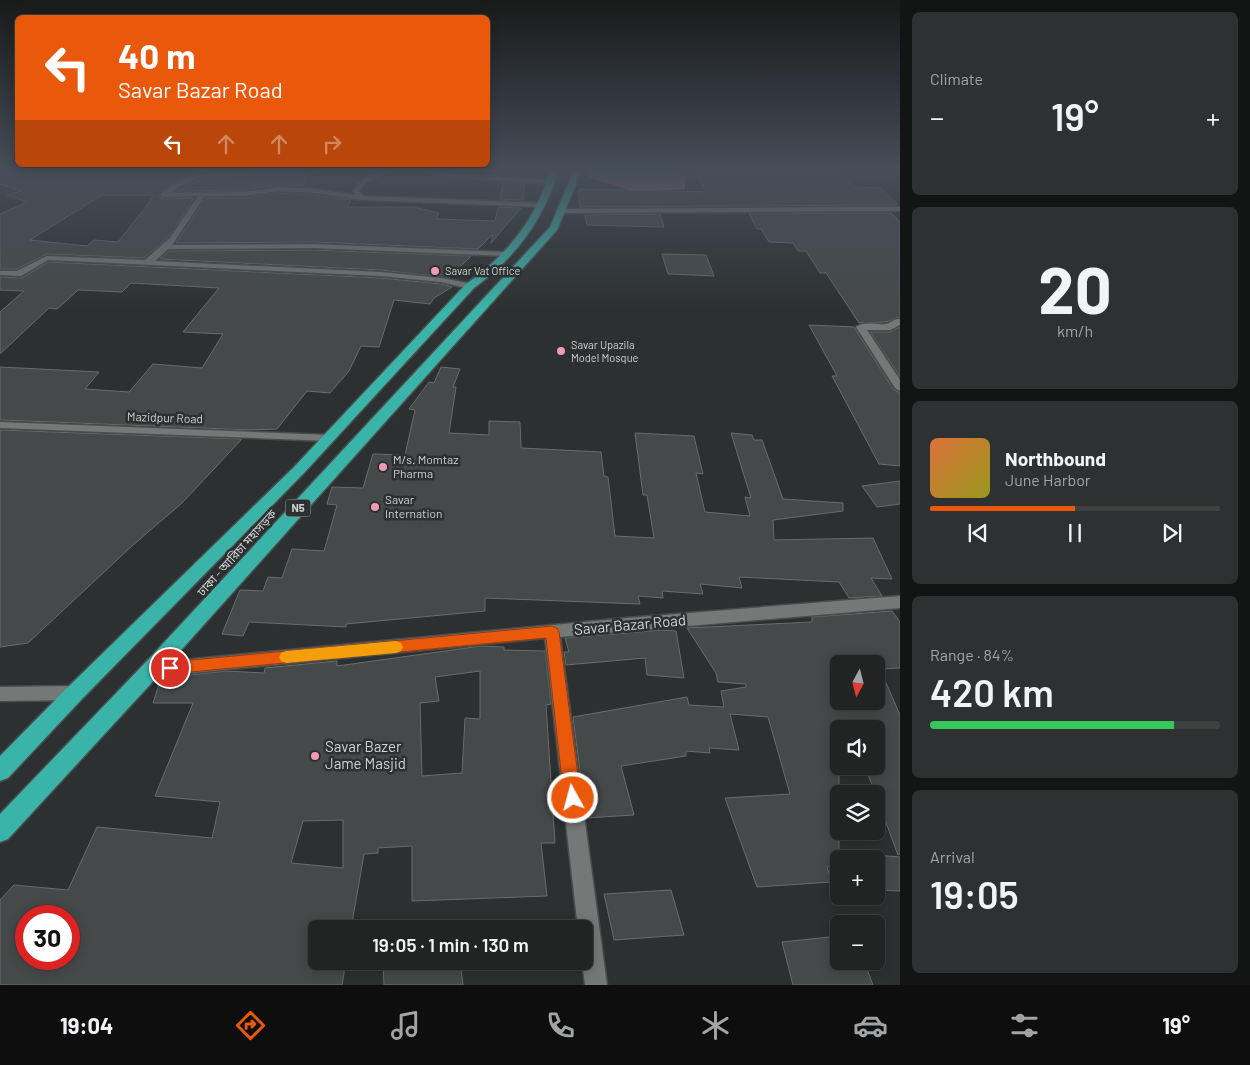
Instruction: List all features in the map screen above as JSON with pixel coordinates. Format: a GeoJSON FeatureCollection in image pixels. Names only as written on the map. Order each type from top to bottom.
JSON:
{"type":"FeatureCollection","features":[{"type":"Feature","properties":{"kind":"highway","name":"ঢাকা - আরিচা মহাসড়ক"},"geometry":{"type":"LineString","coordinates":[[0,771],[329,438],[470,286],[481,279],[521,239],[534,218]]}},
{"type":"Feature","properties":{"kind":"highway","name":"ঢাকা - আরিচা মহাসড়ক"},"geometry":{"type":"LineString","coordinates":[[0,832],[151,670],[554,228],[559,218]]}},
{"type":"Feature","properties":{"kind":"street"},"geometry":{"type":"LineString","coordinates":[[148,262],[166,247],[188,218]]}},
{"type":"Feature","properties":{"kind":"street"},"geometry":{"type":"LineString","coordinates":[[166,247],[313,246],[506,254]]}},
{"type":"Feature","properties":{"kind":"street"},"geometry":{"type":"LineString","coordinates":[[0,273],[18,274],[47,258],[148,262],[281,271],[380,274],[442,280],[470,286]]}},
{"type":"Feature","properties":{"kind":"street"},"geometry":{"type":"LineString","coordinates":[[900,322],[896,322],[890,327],[861,327],[900,388]]}},
{"type":"Feature","properties":{"kind":"street","name":"Mazidpur Road"},"geometry":{"type":"LineString","coordinates":[[0,425],[329,438]]}},
{"type":"Feature","properties":{"kind":"street","name":"Savar Bazar Road"},"geometry":{"type":"LineString","coordinates":[[151,670],[552,632],[900,602]]}},
{"type":"Feature","properties":{"kind":"street"},"geometry":{"type":"LineString","coordinates":[[552,632],[596,985]]}},
{"type":"Feature","properties":{"kind":"street"},"geometry":{"type":"LineString","coordinates":[[0,694],[75,693]]}},
{"type":"Feature","properties":{"kind":"building"},"geometry":{"type":"Polygon","coordinates":[[[0,218],[65,218],[30,240],[87,246],[94,240],[118,242],[137,218],[181,218],[169,237],[144,258],[47,254],[17,269],[0,269],[0,218]]]}},
{"type":"Feature","properties":{"kind":"building"},"geometry":{"type":"Polygon","coordinates":[[[193,218],[437,218],[495,221],[496,218],[512,218],[491,243],[493,234],[478,249],[313,242],[176,243],[193,218]]]}},
{"type":"Feature","properties":{"kind":"building"},"geometry":{"type":"Polygon","coordinates":[[[586,218],[661,218],[664,227],[587,225],[586,218]]]}},
{"type":"Feature","properties":{"kind":"building"},"geometry":{"type":"Polygon","coordinates":[[[751,218],[896,218],[900,222],[900,317],[886,322],[859,323],[826,273],[820,273],[806,251],[798,251],[793,243],[769,242],[761,229],[757,229],[751,218]]]}},
{"type":"Feature","properties":{"kind":"building"},"geometry":{"type":"Polygon","coordinates":[[[313,250],[471,256],[449,278],[381,270],[160,259],[169,251],[313,250]]]}},
{"type":"Feature","properties":{"kind":"building"},"geometry":{"type":"Polygon","coordinates":[[[662,254],[706,255],[714,276],[668,274],[662,254]]]}},
{"type":"Feature","properties":{"kind":"building"},"geometry":{"type":"Polygon","coordinates":[[[48,262],[381,278],[441,284],[452,287],[434,298],[430,304],[394,300],[379,347],[361,346],[349,371],[330,393],[307,391],[277,429],[251,430],[0,420],[0,367],[99,372],[85,389],[129,392],[153,364],[202,368],[223,334],[183,332],[219,288],[131,283],[122,292],[78,290],[57,309],[49,308],[0,354],[0,312],[24,291],[0,290],[0,277],[22,278],[48,262]]]}},
{"type":"Feature","properties":{"kind":"building"},"geometry":{"type":"Polygon","coordinates":[[[809,325],[854,327],[893,389],[900,393],[900,466],[879,464],[832,376],[837,376],[809,325]]]}},
{"type":"Feature","properties":{"kind":"building"},"geometry":{"type":"Polygon","coordinates":[[[900,327],[900,377],[870,332],[890,332],[900,327]]]}},
{"type":"Feature","properties":{"kind":"building"},"geometry":{"type":"Polygon","coordinates":[[[441,367],[460,369],[453,387],[456,387],[449,433],[489,435],[489,421],[520,422],[521,448],[601,452],[604,476],[608,477],[615,536],[654,538],[647,495],[643,495],[635,433],[694,436],[703,474],[696,473],[705,512],[750,516],[745,497],[751,498],[731,433],[752,435],[754,440],[762,440],[783,499],[843,503],[843,511],[773,520],[774,540],[873,538],[892,579],[871,578],[882,596],[849,598],[839,582],[739,577],[742,588],[700,584],[703,594],[662,591],[663,598],[638,596],[640,604],[485,598],[485,611],[346,624],[346,627],[249,622],[243,636],[222,634],[240,590],[263,591],[268,577],[282,578],[292,549],[324,551],[337,505],[327,504],[332,487],[363,488],[373,454],[405,455],[415,410],[409,409],[429,382],[434,383],[441,367]]]}},
{"type":"Feature","properties":{"kind":"building"},"geometry":{"type":"Polygon","coordinates":[[[0,430],[242,439],[182,503],[133,545],[28,643],[0,647],[0,430]]]}},
{"type":"Feature","properties":{"kind":"building"},"geometry":{"type":"Polygon","coordinates":[[[900,481],[900,504],[877,507],[862,486],[900,481]]]}},
{"type":"Feature","properties":{"kind":"building"},"geometry":{"type":"Polygon","coordinates":[[[892,611],[900,622],[900,668],[885,669],[885,655],[830,655],[830,710],[885,710],[885,680],[900,715],[900,854],[898,855],[885,820],[885,785],[872,785],[868,775],[885,775],[885,720],[830,720],[830,775],[839,775],[839,785],[830,785],[830,840],[839,840],[839,850],[830,850],[830,866],[827,867],[830,882],[757,887],[725,798],[790,794],[768,717],[730,714],[739,750],[709,748],[710,753],[686,751],[686,756],[621,766],[634,815],[586,818],[573,717],[687,697],[689,705],[724,707],[721,691],[746,687],[746,684],[718,682],[716,673],[687,628],[812,622],[812,617],[892,611]]]}},
{"type":"Feature","properties":{"kind":"building"},"geometry":{"type":"Polygon","coordinates":[[[662,630],[676,631],[684,678],[647,675],[645,658],[566,665],[564,652],[569,652],[565,638],[662,630]]]}},
{"type":"Feature","properties":{"kind":"building"},"geometry":{"type":"Polygon","coordinates":[[[481,646],[504,647],[504,650],[545,651],[551,704],[546,705],[555,843],[541,843],[547,896],[412,901],[412,846],[378,848],[378,853],[364,854],[353,920],[308,920],[308,970],[344,970],[342,985],[0,985],[0,900],[14,885],[68,890],[97,827],[212,838],[220,802],[155,796],[193,703],[153,703],[161,678],[226,671],[264,673],[265,668],[337,661],[337,666],[481,646]],[[480,671],[435,677],[439,701],[420,703],[422,776],[462,773],[465,718],[480,719],[480,671]],[[343,820],[303,821],[291,863],[343,868],[343,820]]]}},
{"type":"Feature","properties":{"kind":"building"},"geometry":{"type":"Polygon","coordinates":[[[885,856],[900,857],[900,891],[885,890],[885,856]]]}},
{"type":"Feature","properties":{"kind":"building"},"geometry":{"type":"Polygon","coordinates":[[[671,890],[684,935],[614,940],[604,894],[671,890]]]}},
{"type":"Feature","properties":{"kind":"building"},"geometry":{"type":"Polygon","coordinates":[[[830,937],[830,970],[867,970],[873,985],[793,985],[782,942],[830,937]]]}},
{"type":"Feature","properties":{"kind":"building"},"geometry":{"type":"Polygon","coordinates":[[[383,970],[461,970],[463,985],[384,985],[383,970]]]}},
{"type":"Feature","properties":{"kind":"slow traffic"},"geometry":{"type":"LineString","coordinates":[[286,657],[396,647]]}},
{"type":"Feature","properties":{"kind":"place","name":"Savar Vat Office"},"geometry":{"type":"Point","coordinates":[435,271]}},
{"type":"Feature","properties":{"kind":"place","name":"Savar Upazila Model Mosque"},"geometry":{"type":"Point","coordinates":[561,351]}},
{"type":"Feature","properties":{"kind":"place","name":"M/s. Momtaz Pharma"},"geometry":{"type":"Point","coordinates":[383,467]}},
{"type":"Feature","properties":{"kind":"place","name":"Savar Internation"},"geometry":{"type":"Point","coordinates":[375,507]}},
{"type":"Feature","properties":{"kind":"place","name":"Savar Bazer Jame Masjid"},"geometry":{"type":"Point","coordinates":[315,756]}},
{"type":"Feature","properties":{"kind":"route"},"geometry":{"type":"LineString","coordinates":[[170,668],[552,632],[573,798]]}}]}
